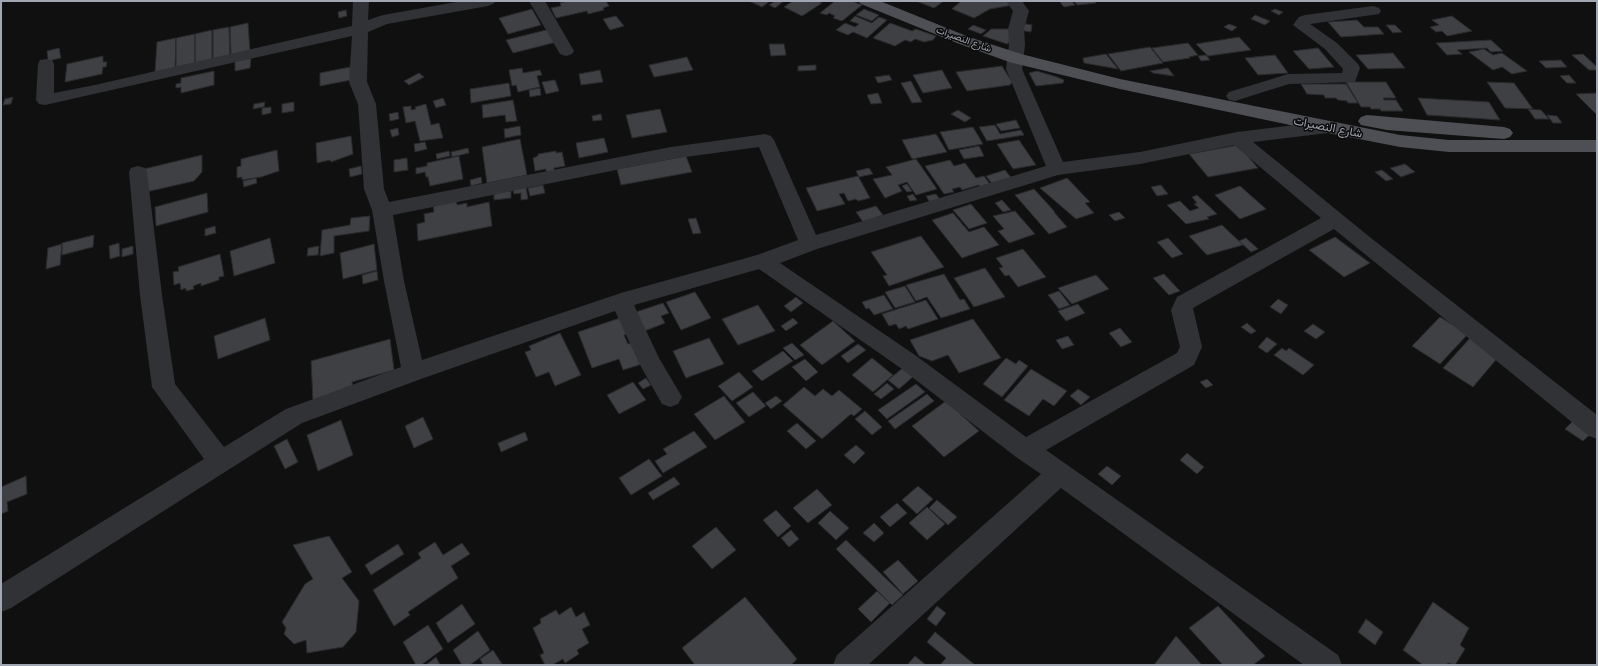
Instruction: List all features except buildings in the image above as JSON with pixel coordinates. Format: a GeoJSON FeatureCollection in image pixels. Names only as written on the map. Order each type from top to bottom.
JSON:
{"type":"FeatureCollection","features":[{"type":"Feature","properties":{"kind":"main road","name":"شارع النصيرات"},"geometry":{"type":"LineString","coordinates":[[866,1],[963,40],[1016,58],[1120,84],[1328,127],[1400,141],[1449,146],[1597,146]]}},
{"type":"Feature","properties":{"kind":"main road","name":"شارع النصيرات"},"geometry":{"type":"LineString","coordinates":[[1064,70],[1113,76],[1235,96],[1387,124],[1487,132],[1539,134],[1597,133]]}},
{"type":"Feature","properties":{"kind":"street"},"geometry":{"type":"LineString","coordinates":[[361,1],[358,82],[367,104],[374,188],[382,210],[394,282],[413,372]]}},
{"type":"Feature","properties":{"kind":"street"},"geometry":{"type":"LineString","coordinates":[[46,64],[45,100],[361,29],[383,20],[488,1]]}},
{"type":"Feature","properties":{"kind":"street"},"geometry":{"type":"LineString","coordinates":[[536,1],[566,51]]}},
{"type":"Feature","properties":{"kind":"street"},"geometry":{"type":"LineString","coordinates":[[1014,1],[1020,11],[1016,29],[1016,58],[1014,69],[1057,169]]}},
{"type":"Feature","properties":{"kind":"street"},"geometry":{"type":"LineString","coordinates":[[1235,96],[1288,78],[1349,78],[1352,68],[1331,46],[1301,25],[1305,20],[1373,11]]}},
{"type":"Feature","properties":{"kind":"street"},"geometry":{"type":"LineString","coordinates":[[1,599],[294,416],[413,372],[621,301],[762,261],[810,244],[1057,169],[1140,158],[1237,138],[1328,127]]}},
{"type":"Feature","properties":{"kind":"street"},"geometry":{"type":"LineString","coordinates":[[1237,138],[1335,219],[1597,429]]}},
{"type":"Feature","properties":{"kind":"street"},"geometry":{"type":"LineString","coordinates":[[382,210],[671,153],[765,140],[810,244]]}},
{"type":"Feature","properties":{"kind":"street"},"geometry":{"type":"LineString","coordinates":[[138,172],[151,295],[164,387],[221,462]]}},
{"type":"Feature","properties":{"kind":"street"},"geometry":{"type":"LineString","coordinates":[[1025,450],[1186,359],[1191,347],[1182,310],[1185,302],[1335,219]]}},
{"type":"Feature","properties":{"kind":"street"},"geometry":{"type":"LineString","coordinates":[[762,261],[907,362],[1025,450],[1060,473],[1328,665]]}},
{"type":"Feature","properties":{"kind":"street"},"geometry":{"type":"LineString","coordinates":[[621,301],[650,363],[670,398]]}},
{"type":"Feature","properties":{"kind":"street"},"geometry":{"type":"LineString","coordinates":[[847,665],[1060,473]]}}]}
